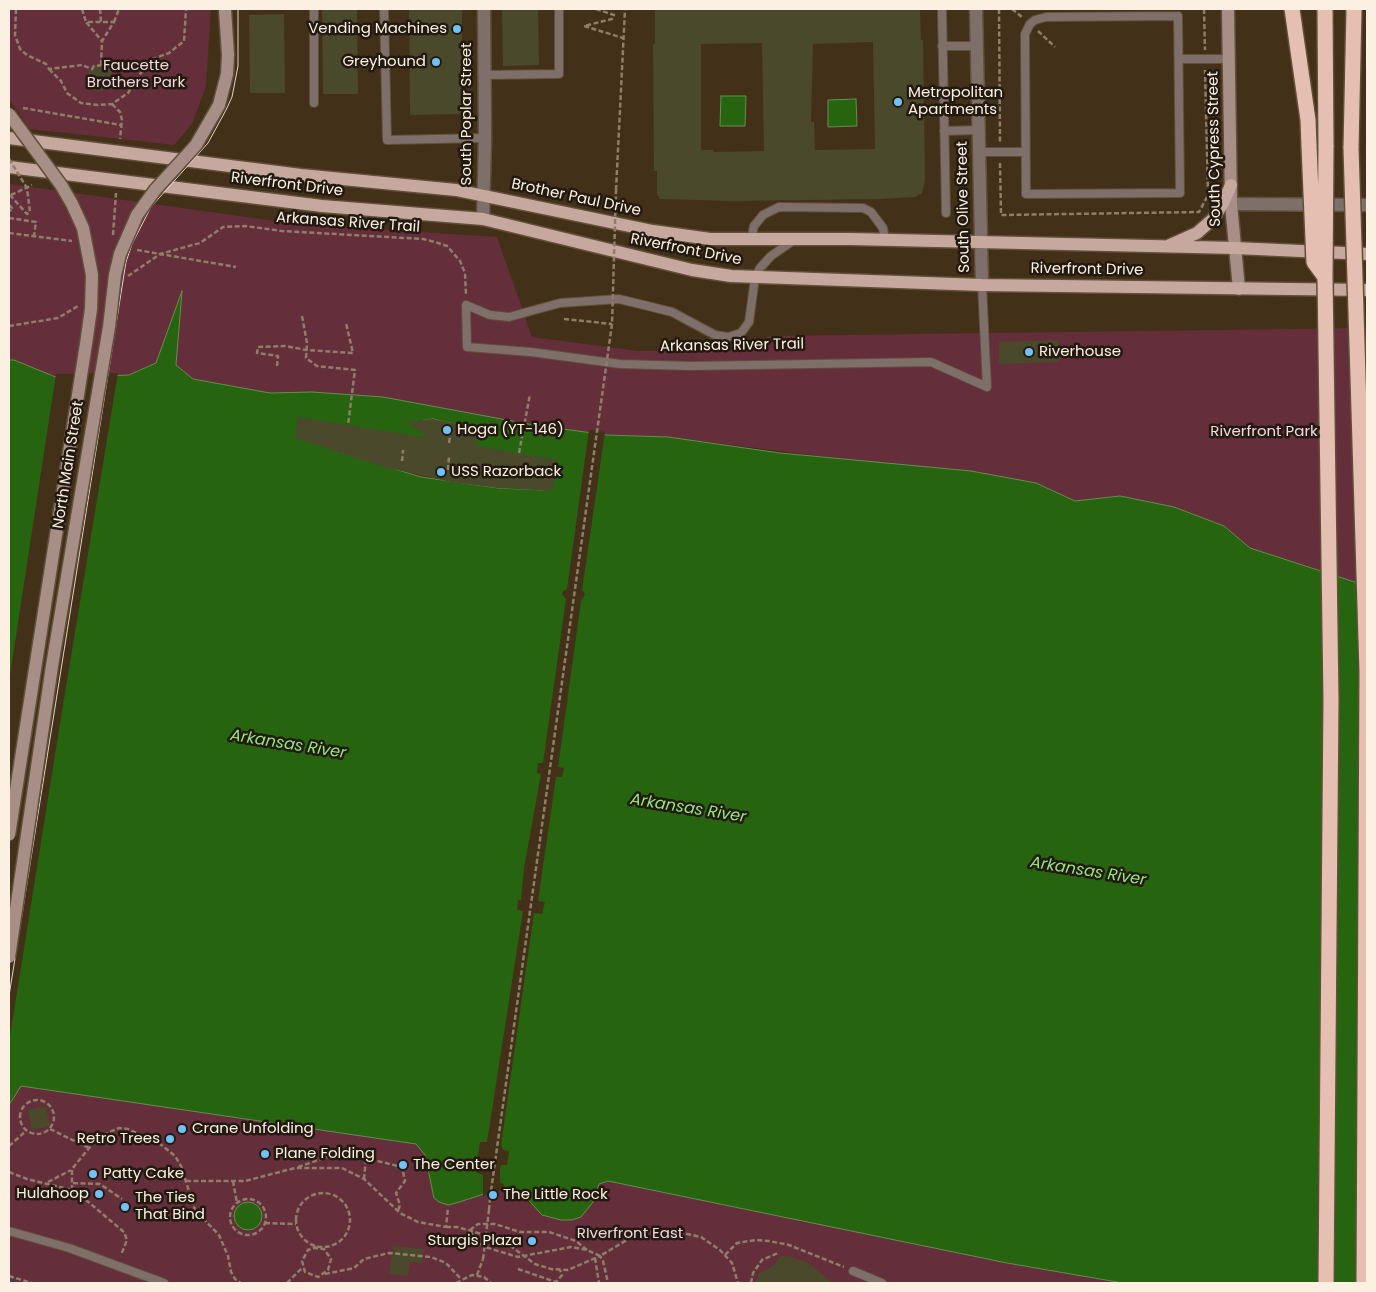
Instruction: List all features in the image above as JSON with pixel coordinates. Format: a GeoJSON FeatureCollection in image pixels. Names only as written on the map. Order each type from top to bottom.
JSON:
{"type":"FeatureCollection","features":[{"type":"Feature","properties":{"kind":"highway"},"geometry":{"type":"LineString","coordinates":[[1292,9],[1308,120],[1314,262],[1325,277]]}},
{"type":"Feature","properties":{"kind":"highway"},"geometry":{"type":"LineString","coordinates":[[1325,9],[1325,277],[1331,700],[1326,1283]]}},
{"type":"Feature","properties":{"kind":"highway"},"geometry":{"type":"LineString","coordinates":[[1354,15],[1351,148],[1366,672],[1364,1283]]}},
{"type":"Feature","properties":{"kind":"main road","name":"North Main Street"},"geometry":{"type":"LineString","coordinates":[[9,957],[52,666],[109,327],[115,275],[120,254],[137,215],[155,190],[196,145],[219,105],[227,74],[228,55],[225,9]]}},
{"type":"Feature","properties":{"kind":"main road","name":"South Cypress Street"},"geometry":{"type":"LineString","coordinates":[[1228,9],[1231,204],[1239,289]]}},
{"type":"Feature","properties":{"kind":"main road","name":"North Main Street"},"geometry":{"type":"LineString","coordinates":[[9,835],[86,344],[91,309],[92,275],[83,228],[72,204],[13,111]]}},
{"type":"Feature","properties":{"kind":"main road","name":"Brother Paul Drive"},"geometry":{"type":"LineString","coordinates":[[9,138],[301,175],[456,190],[662,233],[751,240],[980,242]]}},
{"type":"Feature","properties":{"kind":"main road","name":"Riverfront Drive"},"geometry":{"type":"LineString","coordinates":[[9,167],[322,206],[483,219],[692,270],[755,278],[982,285],[1367,290]]}},
{"type":"Feature","properties":{"kind":"main road"},"geometry":{"type":"LineString","coordinates":[[1164,247],[1197,233],[1213,219],[1231,185]]}},
{"type":"Feature","properties":{"kind":"main road","name":"Riverfront Drive"},"geometry":{"type":"LineString","coordinates":[[980,242],[1235,248],[1367,254]]}},
{"type":"Feature","properties":{"kind":"street","name":"South Poplar Street"},"geometry":{"type":"LineString","coordinates":[[483,219],[485,138],[484,9]]}},
{"type":"Feature","properties":{"kind":"street","name":"South Olive Street"},"geometry":{"type":"LineString","coordinates":[[976,9],[982,285]]}},
{"type":"Feature","properties":{"kind":"street"},"geometry":{"type":"LineString","coordinates":[[1231,204],[1367,205]]}},
{"type":"Feature","properties":{"kind":"lane"},"geometry":{"type":"LineString","coordinates":[[314,9],[314,103]]}},
{"type":"Feature","properties":{"kind":"lane"},"geometry":{"type":"LineString","coordinates":[[384,9],[387,140],[485,138]]}},
{"type":"Feature","properties":{"kind":"lane"},"geometry":{"type":"LineString","coordinates":[[484,75],[559,74],[558,9]]}},
{"type":"Feature","properties":{"kind":"lane"},"geometry":{"type":"LineString","coordinates":[[942,10],[946,213]]}},
{"type":"Feature","properties":{"kind":"lane"},"geometry":{"type":"LineString","coordinates":[[1063,13],[1178,16],[1179,59],[1180,192],[1026,194],[1024,34],[1026,28],[1034,20],[1063,13]]}},
{"type":"Feature","properties":{"kind":"lane"},"geometry":{"type":"LineString","coordinates":[[942,46],[977,46]]}},
{"type":"Feature","properties":{"kind":"lane"},"geometry":{"type":"LineString","coordinates":[[1179,59],[1229,59]]}},
{"type":"Feature","properties":{"kind":"lane"},"geometry":{"type":"LineString","coordinates":[[944,131],[979,130]]}},
{"type":"Feature","properties":{"kind":"lane"},"geometry":{"type":"LineString","coordinates":[[980,152],[1025,152]]}},
{"type":"Feature","properties":{"kind":"lane"},"geometry":{"type":"LineString","coordinates":[[751,240],[754,226],[763,215],[779,208],[864,208],[871,212],[883,228],[885,240]]}},
{"type":"Feature","properties":{"kind":"lane"},"geometry":{"type":"LineString","coordinates":[[794,240],[763,264],[755,278],[749,322],[741,332],[728,337],[715,336],[672,312],[619,299],[560,303],[509,317],[490,315],[466,305],[467,347],[531,352],[636,365],[930,362],[987,387],[982,285]]}},
{"type":"Feature","properties":{"kind":"lane"},"geometry":{"type":"LineString","coordinates":[[9,1230],[69,1248],[164,1283]]}},
{"type":"Feature","properties":{"kind":"lane"},"geometry":{"type":"LineString","coordinates":[[853,1271],[882,1283]]}},
{"type":"Feature","properties":{"kind":"path"},"geometry":{"type":"LineString","coordinates":[[16,9],[15,35],[20,48],[46,64],[61,81],[67,93],[81,103],[112,104],[128,93],[139,75],[154,60]]}},
{"type":"Feature","properties":{"kind":"path"},"geometry":{"type":"LineString","coordinates":[[82,9],[86,22],[102,41]]}},
{"type":"Feature","properties":{"kind":"path"},"geometry":{"type":"LineString","coordinates":[[100,9],[100,22]]}},
{"type":"Feature","properties":{"kind":"path"},"geometry":{"type":"LineString","coordinates":[[101,66],[102,41],[114,22],[119,9]]}},
{"type":"Feature","properties":{"kind":"path"},"geometry":{"type":"LineString","coordinates":[[49,69],[82,65],[92,69],[94,66],[105,65],[109,70],[118,64],[154,60],[169,53],[184,41],[186,9]]}},
{"type":"Feature","properties":{"kind":"path"},"geometry":{"type":"LineString","coordinates":[[596,9],[614,15],[612,19],[584,26],[623,38]]}},
{"type":"Feature","properties":{"kind":"path"},"geometry":{"type":"LineString","coordinates":[[478,1275],[483,1259],[612,324],[616,190],[625,9]]}},
{"type":"Feature","properties":{"kind":"path"},"geometry":{"type":"LineString","coordinates":[[999,9],[1001,215],[1199,212],[1208,195],[1204,9]]}},
{"type":"Feature","properties":{"kind":"path"},"geometry":{"type":"LineString","coordinates":[[86,22],[114,22]]}},
{"type":"Feature","properties":{"kind":"path"},"geometry":{"type":"LineString","coordinates":[[112,104],[120,112],[122,125],[120,136]]}},
{"type":"Feature","properties":{"kind":"path"},"geometry":{"type":"LineString","coordinates":[[13,111],[122,125]]}},
{"type":"Feature","properties":{"kind":"path"},"geometry":{"type":"LineString","coordinates":[[9,160],[27,188],[30,212],[27,214],[10,194],[27,188],[38,181]]}},
{"type":"Feature","properties":{"kind":"path"},"geometry":{"type":"LineString","coordinates":[[112,237],[116,194]]}},
{"type":"Feature","properties":{"kind":"path"},"geometry":{"type":"LineString","coordinates":[[9,205],[12,208],[12,210],[9,210]]}},
{"type":"Feature","properties":{"kind":"path"},"geometry":{"type":"LineString","coordinates":[[9,218],[36,222],[34,236]]}},
{"type":"Feature","properties":{"kind":"path","name":"Arkansas River Trail"},"geometry":{"type":"LineString","coordinates":[[121,280],[160,254],[200,243],[223,227],[423,239],[447,246],[456,254],[465,273],[466,305]]}},
{"type":"Feature","properties":{"kind":"path"},"geometry":{"type":"LineString","coordinates":[[160,254],[236,267]]}},
{"type":"Feature","properties":{"kind":"path"},"geometry":{"type":"LineString","coordinates":[[9,326],[58,318],[82,304]]}},
{"type":"Feature","properties":{"kind":"path"},"geometry":{"type":"LineString","coordinates":[[302,316],[307,343],[306,358],[317,366],[355,370],[348,425]]}},
{"type":"Feature","properties":{"kind":"path"},"geometry":{"type":"LineString","coordinates":[[564,319],[612,324]]}},
{"type":"Feature","properties":{"kind":"path"},"geometry":{"type":"LineString","coordinates":[[277,366],[278,356],[257,353],[258,347],[286,346],[306,350],[353,353],[346,323]]}},
{"type":"Feature","properties":{"kind":"path"},"geometry":{"type":"LineString","coordinates":[[606,356],[615,357]]}},
{"type":"Feature","properties":{"kind":"path"},"geometry":{"type":"LineString","coordinates":[[519,453],[530,394]]}},
{"type":"Feature","properties":{"kind":"path"},"geometry":{"type":"LineString","coordinates":[[449,443],[450,437]]}},
{"type":"Feature","properties":{"kind":"path"},"geometry":{"type":"LineString","coordinates":[[402,461],[403,450]]}},
{"type":"Feature","properties":{"kind":"path"},"geometry":{"type":"LineString","coordinates":[[448,470],[449,458]]}},
{"type":"Feature","properties":{"kind":"path"},"geometry":{"type":"LineString","coordinates":[[34,1100],[45,1102],[53,1110],[54,1118],[50,1129],[39,1135],[26,1131],[22,1126],[20,1114],[26,1104],[34,1100]]}},
{"type":"Feature","properties":{"kind":"path"},"geometry":{"type":"LineString","coordinates":[[46,1183],[72,1169],[94,1142],[113,1130],[119,1128],[140,1132],[159,1143],[175,1156],[196,1210],[219,1235],[228,1256],[231,1272],[235,1279],[241,1283]]}},
{"type":"Feature","properties":{"kind":"path"},"geometry":{"type":"LineString","coordinates":[[50,1129],[89,1148]]}},
{"type":"Feature","properties":{"kind":"path"},"geometry":{"type":"LineString","coordinates":[[9,1146],[26,1131]]}},
{"type":"Feature","properties":{"kind":"path"},"geometry":{"type":"LineString","coordinates":[[186,1181],[245,1181],[295,1168],[333,1155],[350,1154],[402,1167],[405,1181],[396,1193],[400,1205],[398,1211]]}},
{"type":"Feature","properties":{"kind":"path"},"geometry":{"type":"LineString","coordinates":[[364,1180],[366,1158]]}},
{"type":"Feature","properties":{"kind":"path"},"geometry":{"type":"LineString","coordinates":[[295,1168],[342,1168],[364,1180],[398,1211],[418,1222],[470,1230],[504,1242],[535,1264],[560,1270],[568,1270],[600,1256],[637,1234],[654,1231],[701,1237],[725,1255],[732,1263],[738,1283]]}},
{"type":"Feature","properties":{"kind":"path"},"geometry":{"type":"LineString","coordinates":[[72,1169],[72,1190]]}},
{"type":"Feature","properties":{"kind":"path"},"geometry":{"type":"LineString","coordinates":[[9,1172],[27,1179],[72,1190],[124,1232],[127,1236],[126,1244],[116,1265]]}},
{"type":"Feature","properties":{"kind":"path"},"geometry":{"type":"LineString","coordinates":[[233,1181],[237,1203]]}},
{"type":"Feature","properties":{"kind":"path"},"geometry":{"type":"LineString","coordinates":[[73,1183],[100,1184],[122,1199]]}},
{"type":"Feature","properties":{"kind":"path"},"geometry":{"type":"LineString","coordinates":[[287,1283],[303,1267],[303,1256],[312,1248],[318,1247],[335,1244],[347,1232],[350,1216],[342,1200],[327,1193],[310,1195],[298,1208],[296,1224],[303,1239],[318,1247]]}},
{"type":"Feature","properties":{"kind":"path"},"geometry":{"type":"LineString","coordinates":[[265,1223],[265,1211],[258,1202],[247,1199],[237,1203],[232,1211],[231,1221],[239,1232],[253,1234],[265,1223],[296,1224]]}},
{"type":"Feature","properties":{"kind":"path"},"geometry":{"type":"LineString","coordinates":[[446,1227],[448,1208]]}},
{"type":"Feature","properties":{"kind":"path"},"geometry":{"type":"LineString","coordinates":[[470,1230],[478,1224],[496,1224],[520,1232],[549,1232],[576,1241],[587,1250]]}},
{"type":"Feature","properties":{"kind":"path"},"geometry":{"type":"LineString","coordinates":[[470,1230],[474,1239],[485,1247],[518,1257],[571,1247],[587,1250],[600,1256],[608,1283]]}},
{"type":"Feature","properties":{"kind":"path"},"geometry":{"type":"LineString","coordinates":[[725,1255],[737,1243],[756,1240],[769,1241],[788,1245],[853,1271]]}},
{"type":"Feature","properties":{"kind":"path"},"geometry":{"type":"LineString","coordinates":[[312,1248],[324,1249],[331,1259],[331,1264],[325,1274]]}},
{"type":"Feature","properties":{"kind":"path"},"geometry":{"type":"LineString","coordinates":[[303,1267],[313,1276],[354,1268],[364,1259],[389,1253],[431,1257],[446,1263],[461,1279]]}},
{"type":"Feature","properties":{"kind":"path"},"geometry":{"type":"LineString","coordinates":[[751,1283],[753,1273],[762,1260],[778,1253]]}},
{"type":"Feature","properties":{"kind":"path"},"geometry":{"type":"LineString","coordinates":[[595,1258],[599,1283]]}},
{"type":"Feature","properties":{"kind":"path"},"geometry":{"type":"LineString","coordinates":[[518,1268],[556,1282],[562,1275],[560,1270]]}},
{"type":"Feature","properties":{"kind":"path"},"geometry":{"type":"LineString","coordinates":[[456,1283],[461,1279],[478,1275],[491,1283]]}},
{"type":"Feature","properties":{"kind":"path"},"geometry":{"type":"LineString","coordinates":[[9,1276],[32,1283]]}},
{"type":"Feature","properties":{"kind":"green space","name":"Faucette Brothers Park"},"geometry":{"type":"Polygon","coordinates":[[[9,9],[211,9],[206,86],[192,124],[174,145],[30,129],[9,99],[9,9]]]}},
{"type":"Feature","properties":{"kind":"green space","name":"Riverfront Park"},"geometry":{"type":"Polygon","coordinates":[[[9,184],[297,224],[497,237],[532,337],[638,351],[736,351],[771,336],[1367,328],[1367,586],[1250,548],[1224,526],[1174,507],[1120,496],[1075,501],[1036,483],[668,437],[607,435],[534,425],[383,397],[270,393],[193,379],[176,365],[182,293],[156,363],[129,375],[58,378],[14,360],[9,360],[9,184]]]}},
{"type":"Feature","properties":{"kind":"green space","name":"RIverfront East"},"geometry":{"type":"Polygon","coordinates":[[[17,1085],[416,1144],[425,1155],[434,1197],[443,1204],[448,1205],[506,1187],[514,1188],[522,1193],[529,1204],[593,1202],[599,1184],[608,1181],[1007,1263],[1123,1283],[9,1283],[9,1101],[17,1085]]]}},
{"type":"Feature","properties":{"kind":"water"},"geometry":{"type":"Polygon","coordinates":[[[721,96],[746,96],[745,126],[720,126],[721,96]]]}},
{"type":"Feature","properties":{"kind":"water"},"geometry":{"type":"Polygon","coordinates":[[[856,99],[857,126],[828,127],[828,100],[856,99]]]}},
{"type":"Feature","properties":{"kind":"water","name":"Arkansas River"},"geometry":{"type":"Polygon","coordinates":[[[182,291],[176,365],[193,379],[270,393],[312,392],[383,397],[534,425],[607,435],[668,437],[780,453],[971,471],[1036,483],[1075,501],[1120,496],[1174,507],[1224,526],[1250,548],[1367,586],[1367,1283],[1123,1283],[1007,1263],[608,1181],[599,1184],[593,1202],[581,1217],[572,1220],[561,1220],[542,1215],[522,1193],[514,1188],[506,1187],[448,1205],[439,1202],[434,1198],[425,1155],[416,1144],[21,1086],[9,1105],[9,360],[14,360],[58,378],[129,375],[156,363],[182,291]],[[433,419],[409,422],[476,435],[472,429],[467,427],[433,419]],[[343,453],[421,477],[498,488],[543,490],[343,453]]]}},
{"type":"Feature","properties":{"kind":"water"},"geometry":{"type":"Polygon","coordinates":[[[248,1202],[258,1206],[262,1216],[258,1226],[248,1230],[238,1226],[234,1216],[238,1206],[248,1202]]]}},
{"type":"Feature","properties":{"kind":"pier"},"geometry":{"type":"Polygon","coordinates":[[[118,373],[9,1042],[9,682],[56,374],[118,373]]]}},
{"type":"Feature","properties":{"kind":"pier"},"geometry":{"type":"Polygon","coordinates":[[[589,430],[605,432],[582,590],[585,594],[581,601],[558,767],[564,768],[562,777],[556,777],[538,901],[545,902],[542,914],[534,913],[501,1145],[503,1150],[509,1151],[507,1165],[501,1165],[500,1170],[500,1183],[504,1184],[502,1190],[483,1196],[483,1175],[476,1172],[480,1142],[487,1142],[523,911],[517,910],[518,900],[521,900],[524,868],[541,774],[537,773],[538,763],[543,763],[566,599],[562,595],[563,591],[567,589],[589,430]]]}},
{"type":"Feature","properties":{"kind":"building"},"geometry":{"type":"Polygon","coordinates":[[[322,9],[357,9],[358,94],[323,94],[322,9]]]}},
{"type":"Feature","properties":{"kind":"building","name":"Greyhound"},"geometry":{"type":"Polygon","coordinates":[[[409,9],[462,9],[462,114],[410,115],[409,9]]]}},
{"type":"Feature","properties":{"kind":"building"},"geometry":{"type":"Polygon","coordinates":[[[502,9],[538,9],[539,65],[503,66],[502,9]]]}},
{"type":"Feature","properties":{"kind":"building","name":"Metropolitan Apartments"},"geometry":{"type":"Polygon","coordinates":[[[655,9],[920,9],[921,40],[923,40],[925,181],[922,193],[915,197],[879,199],[734,201],[660,199],[657,194],[657,171],[654,171],[653,44],[655,44],[655,9]],[[873,42],[813,44],[811,122],[814,122],[815,150],[875,149],[873,42]],[[762,43],[701,44],[701,150],[714,150],[713,152],[764,151],[762,43]]]}},
{"type":"Feature","properties":{"kind":"building"},"geometry":{"type":"Polygon","coordinates":[[[284,14],[285,93],[250,93],[249,15],[284,14]]]}},
{"type":"Feature","properties":{"kind":"building"},"geometry":{"type":"Polygon","coordinates":[[[100,65],[109,69],[113,78],[109,87],[100,91],[91,87],[87,78],[91,69],[100,65]]]}},
{"type":"Feature","properties":{"kind":"building","name":"Riverhouse"},"geometry":{"type":"Polygon","coordinates":[[[1058,340],[1059,362],[999,364],[999,342],[1058,340]]]}},
{"type":"Feature","properties":{"kind":"building"},"geometry":{"type":"Polygon","coordinates":[[[298,417],[428,438],[406,421],[433,419],[457,424],[476,432],[477,446],[558,460],[552,491],[498,488],[451,482],[384,467],[295,438],[298,417]]]}},
{"type":"Feature","properties":{"kind":"building"},"geometry":{"type":"Polygon","coordinates":[[[46,1106],[50,1126],[32,1130],[28,1110],[46,1106]]]}},
{"type":"Feature","properties":{"kind":"building"},"geometry":{"type":"Polygon","coordinates":[[[393,1246],[423,1249],[422,1263],[410,1262],[408,1276],[389,1274],[393,1246]]]}},
{"type":"Feature","properties":{"kind":"building"},"geometry":{"type":"Polygon","coordinates":[[[781,1256],[792,1257],[808,1263],[833,1283],[755,1283],[759,1273],[772,1267],[781,1256]]]}},
{"type":"Feature","properties":{"kind":"tram line"},"geometry":{"type":"LineString","coordinates":[[9,996],[126,262],[132,244],[151,207],[208,143],[232,97],[238,66],[238,9]]}},
{"type":"Feature","properties":{"kind":"place","name":"Vending Machines"},"geometry":{"type":"Point","coordinates":[457,29]}},
{"type":"Feature","properties":{"kind":"place","name":"Greyhound"},"geometry":{"type":"Point","coordinates":[436,62]}},
{"type":"Feature","properties":{"kind":"place","name":"Metropolitan Apartments"},"geometry":{"type":"Point","coordinates":[898,102]}},
{"type":"Feature","properties":{"kind":"place","name":"Riverhouse"},"geometry":{"type":"Point","coordinates":[1029,352]}},
{"type":"Feature","properties":{"kind":"place","name":"Hoga (YT-146)"},"geometry":{"type":"Point","coordinates":[447,430]}},
{"type":"Feature","properties":{"kind":"place","name":"USS Razorback"},"geometry":{"type":"Point","coordinates":[441,472]}},
{"type":"Feature","properties":{"kind":"place","name":"Crane Unfolding"},"geometry":{"type":"Point","coordinates":[182,1129]}},
{"type":"Feature","properties":{"kind":"place","name":"Retro Trees"},"geometry":{"type":"Point","coordinates":[170,1139]}},
{"type":"Feature","properties":{"kind":"place","name":"Plane Folding"},"geometry":{"type":"Point","coordinates":[265,1154]}},
{"type":"Feature","properties":{"kind":"place","name":"The Center"},"geometry":{"type":"Point","coordinates":[403,1165]}},
{"type":"Feature","properties":{"kind":"place","name":"Patty Cake"},"geometry":{"type":"Point","coordinates":[93,1174]}},
{"type":"Feature","properties":{"kind":"place","name":"Hulahoop"},"geometry":{"type":"Point","coordinates":[99,1194]}},
{"type":"Feature","properties":{"kind":"place","name":"The Little Rock"},"geometry":{"type":"Point","coordinates":[493,1195]}},
{"type":"Feature","properties":{"kind":"place","name":"The Ties That Bind"},"geometry":{"type":"Point","coordinates":[125,1207]}},
{"type":"Feature","properties":{"kind":"place","name":"Sturgis Plaza"},"geometry":{"type":"Point","coordinates":[532,1241]}}]}
